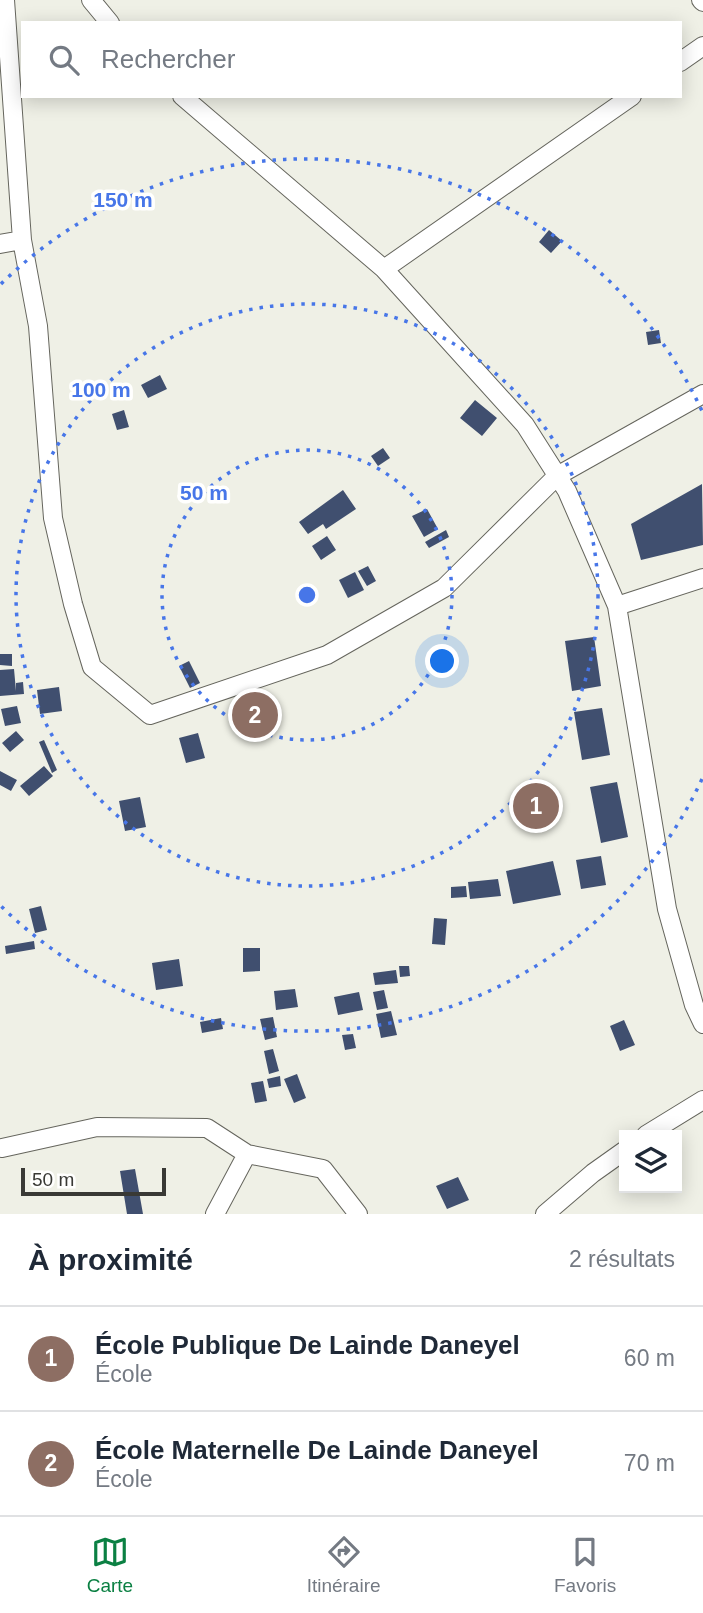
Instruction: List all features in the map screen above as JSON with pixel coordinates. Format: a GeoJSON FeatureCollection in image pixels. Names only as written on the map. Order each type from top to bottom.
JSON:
{"type":"FeatureCollection","features":[{"type":"Feature","properties":{"kind":"street"},"geometry":{"type":"LineString","coordinates":[[5,0],[22,240],[38,326],[53,518],[73,604],[92,667],[150,715],[327,655],[444,589],[557,476],[703,394]]}},
{"type":"Feature","properties":{"kind":"street"},"geometry":{"type":"LineString","coordinates":[[91,0],[108,21]]}},
{"type":"Feature","properties":{"kind":"street"},"geometry":{"type":"LineString","coordinates":[[682,61],[703,46]]}},
{"type":"Feature","properties":{"kind":"street"},"geometry":{"type":"LineString","coordinates":[[184,98],[384,269],[525,425],[567,491],[618,606],[667,909],[694,1005],[703,1024]]}},
{"type":"Feature","properties":{"kind":"street"},"geometry":{"type":"LineString","coordinates":[[384,269],[629,98]]}},
{"type":"Feature","properties":{"kind":"street"},"geometry":{"type":"LineString","coordinates":[[0,244],[22,240]]}},
{"type":"Feature","properties":{"kind":"street"},"geometry":{"type":"LineString","coordinates":[[618,606],[703,578]]}},
{"type":"Feature","properties":{"kind":"street"},"geometry":{"type":"LineString","coordinates":[[654,1130],[703,1100]]}},
{"type":"Feature","properties":{"kind":"street"},"geometry":{"type":"LineString","coordinates":[[1,1152],[97,1127],[207,1128],[247,1154],[323,1169],[358,1214]]}},
{"type":"Feature","properties":{"kind":"street"},"geometry":{"type":"LineString","coordinates":[[215,1214],[247,1154]]}},
{"type":"Feature","properties":{"kind":"street"},"geometry":{"type":"LineString","coordinates":[[545,1214],[619,1155]]}},
{"type":"Feature","properties":{"kind":"building"},"geometry":{"type":"Polygon","coordinates":[[[549,230],[562,241],[551,253],[539,242],[549,230]]]}},
{"type":"Feature","properties":{"kind":"building"},"geometry":{"type":"Polygon","coordinates":[[[659,330],[661,343],[648,345],[646,332],[659,330]]]}},
{"type":"Feature","properties":{"kind":"building"},"geometry":{"type":"Polygon","coordinates":[[[160,375],[167,389],[148,398],[141,385],[160,375]]]}},
{"type":"Feature","properties":{"kind":"building"},"geometry":{"type":"Polygon","coordinates":[[[475,400],[497,418],[482,436],[460,418],[475,400]]]}},
{"type":"Feature","properties":{"kind":"building"},"geometry":{"type":"Polygon","coordinates":[[[124,410],[129,427],[117,430],[112,414],[124,410]]]}},
{"type":"Feature","properties":{"kind":"building"},"geometry":{"type":"Polygon","coordinates":[[[383,448],[390,458],[378,466],[371,456],[383,448]]]}},
{"type":"Feature","properties":{"kind":"building"},"geometry":{"type":"Polygon","coordinates":[[[702,484],[703,545],[641,560],[631,524],[702,484]]]}},
{"type":"Feature","properties":{"kind":"building"},"geometry":{"type":"Polygon","coordinates":[[[343,490],[356,509],[326,529],[323,524],[308,534],[299,522],[343,490]]]}},
{"type":"Feature","properties":{"kind":"building"},"geometry":{"type":"Polygon","coordinates":[[[427,509],[438,529],[424,537],[412,516],[427,509]]]}},
{"type":"Feature","properties":{"kind":"building"},"geometry":{"type":"Polygon","coordinates":[[[446,530],[449,537],[429,548],[425,542],[446,530]]]}},
{"type":"Feature","properties":{"kind":"building"},"geometry":{"type":"Polygon","coordinates":[[[327,536],[336,550],[321,560],[312,546],[327,536]]]}},
{"type":"Feature","properties":{"kind":"building"},"geometry":{"type":"Polygon","coordinates":[[[368,566],[376,581],[367,586],[358,571],[368,566]]]}},
{"type":"Feature","properties":{"kind":"building"},"geometry":{"type":"Polygon","coordinates":[[[355,572],[364,590],[348,598],[339,580],[355,572]]]}},
{"type":"Feature","properties":{"kind":"building"},"geometry":{"type":"Polygon","coordinates":[[[594,637],[601,686],[572,691],[565,641],[594,637]]]}},
{"type":"Feature","properties":{"kind":"building"},"geometry":{"type":"Polygon","coordinates":[[[0,654],[12,654],[12,666],[0,665],[0,654]]]}},
{"type":"Feature","properties":{"kind":"building"},"geometry":{"type":"Polygon","coordinates":[[[189,661],[200,683],[190,688],[179,666],[189,661]]]}},
{"type":"Feature","properties":{"kind":"building"},"geometry":{"type":"Polygon","coordinates":[[[14,669],[16,691],[16,683],[23,682],[24,694],[0,696],[0,670],[14,669]]]}},
{"type":"Feature","properties":{"kind":"building"},"geometry":{"type":"Polygon","coordinates":[[[59,687],[62,711],[40,714],[37,690],[59,687]]]}},
{"type":"Feature","properties":{"kind":"building"},"geometry":{"type":"Polygon","coordinates":[[[17,706],[21,723],[5,726],[1,709],[17,706]]]}},
{"type":"Feature","properties":{"kind":"building"},"geometry":{"type":"Polygon","coordinates":[[[602,708],[610,755],[582,760],[574,712],[602,708]]]}},
{"type":"Feature","properties":{"kind":"building"},"geometry":{"type":"Polygon","coordinates":[[[16,731],[24,740],[10,752],[2,743],[16,731]]]}},
{"type":"Feature","properties":{"kind":"building"},"geometry":{"type":"Polygon","coordinates":[[[198,733],[205,758],[186,763],[179,738],[198,733]]]}},
{"type":"Feature","properties":{"kind":"building"},"geometry":{"type":"Polygon","coordinates":[[[44,740],[57,770],[52,773],[39,742],[44,740]]]}},
{"type":"Feature","properties":{"kind":"building"},"geometry":{"type":"Polygon","coordinates":[[[44,766],[53,776],[29,796],[20,786],[44,766]]]}},
{"type":"Feature","properties":{"kind":"building"},"geometry":{"type":"Polygon","coordinates":[[[0,771],[17,780],[11,791],[0,785],[0,771]]]}},
{"type":"Feature","properties":{"kind":"building"},"geometry":{"type":"Polygon","coordinates":[[[617,782],[628,837],[601,843],[590,787],[617,782]]]}},
{"type":"Feature","properties":{"kind":"building"},"geometry":{"type":"Polygon","coordinates":[[[140,797],[146,827],[125,831],[119,801],[140,797]]]}},
{"type":"Feature","properties":{"kind":"building"},"geometry":{"type":"Polygon","coordinates":[[[601,856],[606,885],[581,889],[576,860],[601,856]]]}},
{"type":"Feature","properties":{"kind":"building"},"geometry":{"type":"Polygon","coordinates":[[[553,861],[561,895],[513,904],[506,871],[553,861]]]}},
{"type":"Feature","properties":{"kind":"building"},"geometry":{"type":"Polygon","coordinates":[[[498,879],[501,896],[470,899],[468,882],[498,879]]]}},
{"type":"Feature","properties":{"kind":"building"},"geometry":{"type":"Polygon","coordinates":[[[466,886],[467,897],[451,898],[451,887],[466,886]]]}},
{"type":"Feature","properties":{"kind":"building"},"geometry":{"type":"Polygon","coordinates":[[[41,906],[47,930],[35,933],[29,909],[41,906]]]}},
{"type":"Feature","properties":{"kind":"building"},"geometry":{"type":"Polygon","coordinates":[[[434,918],[447,919],[445,945],[432,944],[434,918]]]}},
{"type":"Feature","properties":{"kind":"building"},"geometry":{"type":"Polygon","coordinates":[[[34,941],[35,949],[6,954],[5,946],[34,941]]]}},
{"type":"Feature","properties":{"kind":"building"},"geometry":{"type":"Polygon","coordinates":[[[243,948],[260,948],[260,971],[243,972],[243,948]]]}},
{"type":"Feature","properties":{"kind":"building"},"geometry":{"type":"Polygon","coordinates":[[[179,959],[183,986],[156,990],[152,963],[179,959]]]}},
{"type":"Feature","properties":{"kind":"building"},"geometry":{"type":"Polygon","coordinates":[[[399,966],[409,966],[410,976],[400,977],[399,966]]]}},
{"type":"Feature","properties":{"kind":"building"},"geometry":{"type":"Polygon","coordinates":[[[396,970],[398,983],[375,985],[373,973],[396,970]]]}},
{"type":"Feature","properties":{"kind":"building"},"geometry":{"type":"Polygon","coordinates":[[[295,989],[298,1007],[276,1010],[274,991],[295,989]]]}},
{"type":"Feature","properties":{"kind":"building"},"geometry":{"type":"Polygon","coordinates":[[[384,990],[388,1008],[377,1010],[373,992],[384,990]]]}},
{"type":"Feature","properties":{"kind":"building"},"geometry":{"type":"Polygon","coordinates":[[[359,992],[363,1010],[338,1015],[334,997],[359,992]]]}},
{"type":"Feature","properties":{"kind":"building"},"geometry":{"type":"Polygon","coordinates":[[[391,1011],[397,1035],[381,1038],[376,1014],[391,1011]]]}},
{"type":"Feature","properties":{"kind":"building"},"geometry":{"type":"Polygon","coordinates":[[[273,1017],[277,1037],[265,1040],[260,1019],[273,1017]]]}},
{"type":"Feature","properties":{"kind":"building"},"geometry":{"type":"Polygon","coordinates":[[[221,1018],[223,1029],[202,1033],[200,1022],[221,1018]]]}},
{"type":"Feature","properties":{"kind":"building"},"geometry":{"type":"Polygon","coordinates":[[[624,1020],[635,1045],[620,1051],[610,1026],[624,1020]]]}},
{"type":"Feature","properties":{"kind":"building"},"geometry":{"type":"Polygon","coordinates":[[[353,1034],[356,1048],[345,1050],[342,1035],[353,1034]]]}},
{"type":"Feature","properties":{"kind":"building"},"geometry":{"type":"Polygon","coordinates":[[[273,1049],[279,1071],[269,1074],[264,1051],[273,1049]]]}},
{"type":"Feature","properties":{"kind":"building"},"geometry":{"type":"Polygon","coordinates":[[[297,1074],[306,1098],[294,1103],[284,1079],[297,1074]]]}},
{"type":"Feature","properties":{"kind":"building"},"geometry":{"type":"Polygon","coordinates":[[[280,1076],[281,1086],[269,1088],[267,1079],[280,1076]]]}},
{"type":"Feature","properties":{"kind":"building"},"geometry":{"type":"Polygon","coordinates":[[[263,1081],[267,1101],[255,1103],[251,1083],[263,1081]]]}},
{"type":"Feature","properties":{"kind":"building"},"geometry":{"type":"Polygon","coordinates":[[[135,1169],[143,1214],[127,1214],[120,1171],[135,1169]]]}},
{"type":"Feature","properties":{"kind":"building"},"geometry":{"type":"Polygon","coordinates":[[[458,1177],[469,1200],[447,1209],[436,1186],[458,1177]]]}},
{"type":"Feature","properties":{"kind":"place","name":"École Maternelle De Lainde Daneyel"},"geometry":{"type":"Point","coordinates":[255,715]}},
{"type":"Feature","properties":{"kind":"place","name":"École Publique De Lainde Daneyel"},"geometry":{"type":"Point","coordinates":[536,806]}}]}
